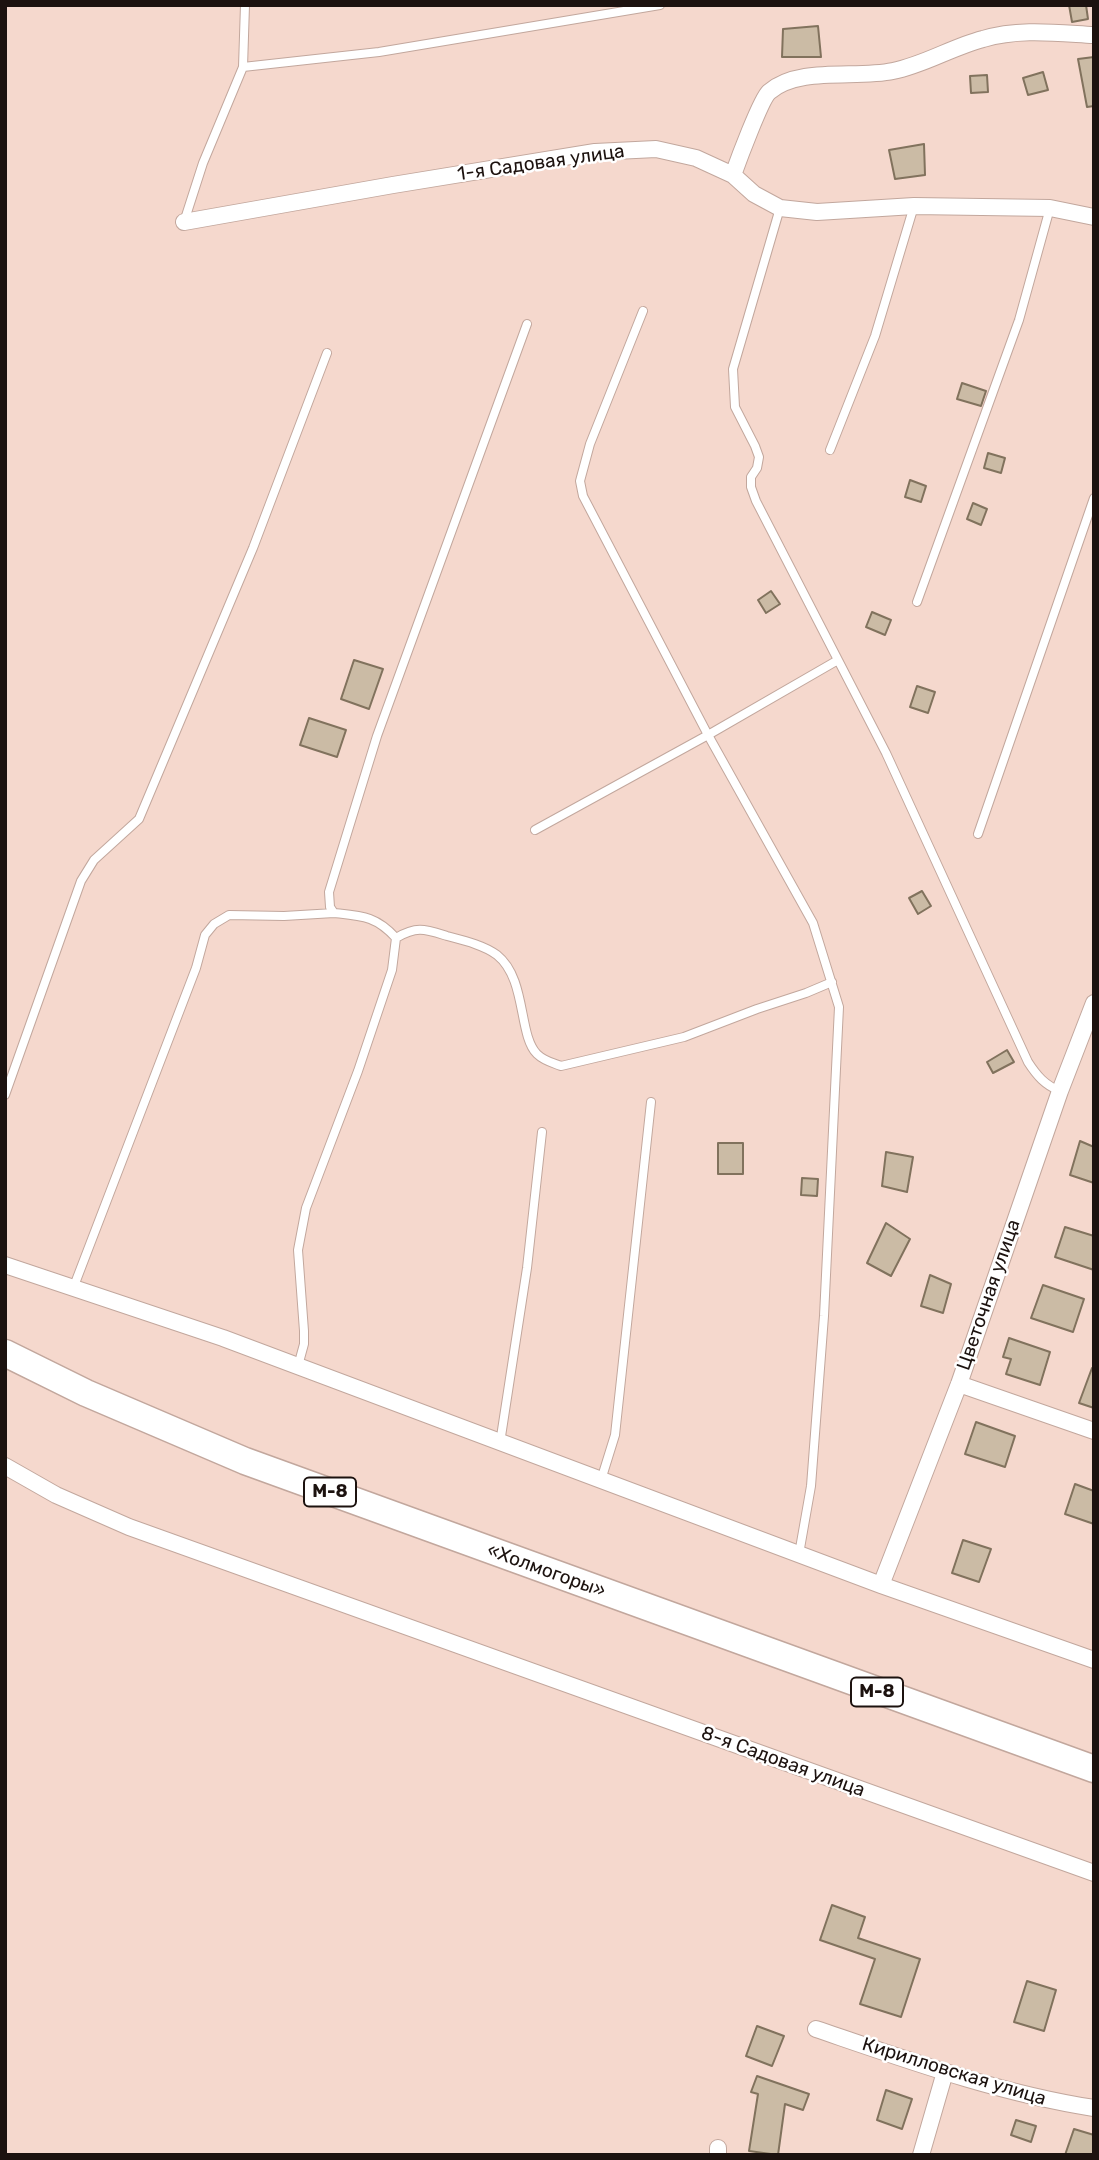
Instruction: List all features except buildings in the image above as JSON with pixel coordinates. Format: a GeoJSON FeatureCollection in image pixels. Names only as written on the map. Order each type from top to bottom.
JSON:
{"type":"FeatureCollection","features":[{"type":"Feature","properties":{"kind":"highway","name":"«Холмогоры»"},"geometry":{"type":"LineString","coordinates":[[5,1353],[86,1393],[246,1461],[1094,1769]]}},
{"type":"Feature","properties":{"kind":"street"},"geometry":{"type":"LineString","coordinates":[[733,175],[767,93],[785,84],[809,77],[892,71],[929,60],[984,38],[1034,31],[1094,35]]}},
{"type":"Feature","properties":{"kind":"street","name":"1-я Садовая улица"},"geometry":{"type":"LineString","coordinates":[[184,222],[595,152],[656,149],[696,158],[733,175],[754,194],[780,208],[817,212],[914,206],[1050,208],[1094,217]]}},
{"type":"Feature","properties":{"kind":"street","name":"Цветочная улица"},"geometry":{"type":"LineString","coordinates":[[881,1585],[959,1384],[1060,1091],[1094,1003]]}},
{"type":"Feature","properties":{"kind":"street"},"geometry":{"type":"LineString","coordinates":[[5,1265],[74,1286],[298,1366],[881,1585],[1094,1660]]}},
{"type":"Feature","properties":{"kind":"street"},"geometry":{"type":"LineString","coordinates":[[959,1384],[1094,1431]]}},
{"type":"Feature","properties":{"kind":"street","name":"8-я Садовая улица"},"geometry":{"type":"LineString","coordinates":[[5,1466],[57,1494],[129,1527],[1094,1873]]}},
{"type":"Feature","properties":{"kind":"street","name":"Кирилловская улица"},"geometry":{"type":"LineString","coordinates":[[816,2029],[945,2072],[1052,2101],[1094,2108]]}},
{"type":"Feature","properties":{"kind":"street"},"geometry":{"type":"LineString","coordinates":[[921,2155],[945,2072]]}},
{"type":"Feature","properties":{"kind":"lane"},"geometry":{"type":"LineString","coordinates":[[184,222],[203,163],[243,67],[244,5]]}},
{"type":"Feature","properties":{"kind":"lane"},"geometry":{"type":"LineString","coordinates":[[243,67],[379,52],[660,5]]}},
{"type":"Feature","properties":{"kind":"lane"},"geometry":{"type":"LineString","coordinates":[[830,450],[875,336],[914,206]]}},
{"type":"Feature","properties":{"kind":"lane"},"geometry":{"type":"LineString","coordinates":[[780,208],[733,369],[735,407],[759,457],[757,468],[751,477],[751,488],[886,753],[1027,1062],[1042,1081],[1060,1091]]}},
{"type":"Feature","properties":{"kind":"lane"},"geometry":{"type":"LineString","coordinates":[[917,603],[1019,320],[1050,208]]}},
{"type":"Feature","properties":{"kind":"lane"},"geometry":{"type":"LineString","coordinates":[[643,311],[590,444],[580,481],[583,496],[708,735],[813,923],[839,1007],[824,1316],[811,1486],[799,1554]]}},
{"type":"Feature","properties":{"kind":"lane"},"geometry":{"type":"LineString","coordinates":[[334,913],[330,907],[329,891],[377,736],[527,324]]}},
{"type":"Feature","properties":{"kind":"lane"},"geometry":{"type":"LineString","coordinates":[[5,1094],[81,881],[94,860],[139,819],[248,560],[327,353]]}},
{"type":"Feature","properties":{"kind":"lane"},"geometry":{"type":"LineString","coordinates":[[978,834],[1094,498]]}},
{"type":"Feature","properties":{"kind":"lane"},"geometry":{"type":"LineString","coordinates":[[535,830],[838,660]]}},
{"type":"Feature","properties":{"kind":"lane"},"geometry":{"type":"LineString","coordinates":[[74,1286],[196,968],[205,935],[214,924],[229,915],[334,913],[365,916],[384,925],[396,938],[392,970],[358,1071],[306,1208],[298,1250],[304,1331],[304,1344],[298,1366]]}},
{"type":"Feature","properties":{"kind":"lane"},"geometry":{"type":"LineString","coordinates":[[396,938],[410,930],[423,929],[463,940],[496,954],[507,965],[520,997],[527,1033],[535,1052],[545,1060],[561,1066],[684,1037],[832,982]]}},
{"type":"Feature","properties":{"kind":"lane"},"geometry":{"type":"LineString","coordinates":[[601,1480],[615,1436],[651,1102]]}},
{"type":"Feature","properties":{"kind":"lane"},"geometry":{"type":"LineString","coordinates":[[500,1443],[527,1268],[542,1132]]}}]}
